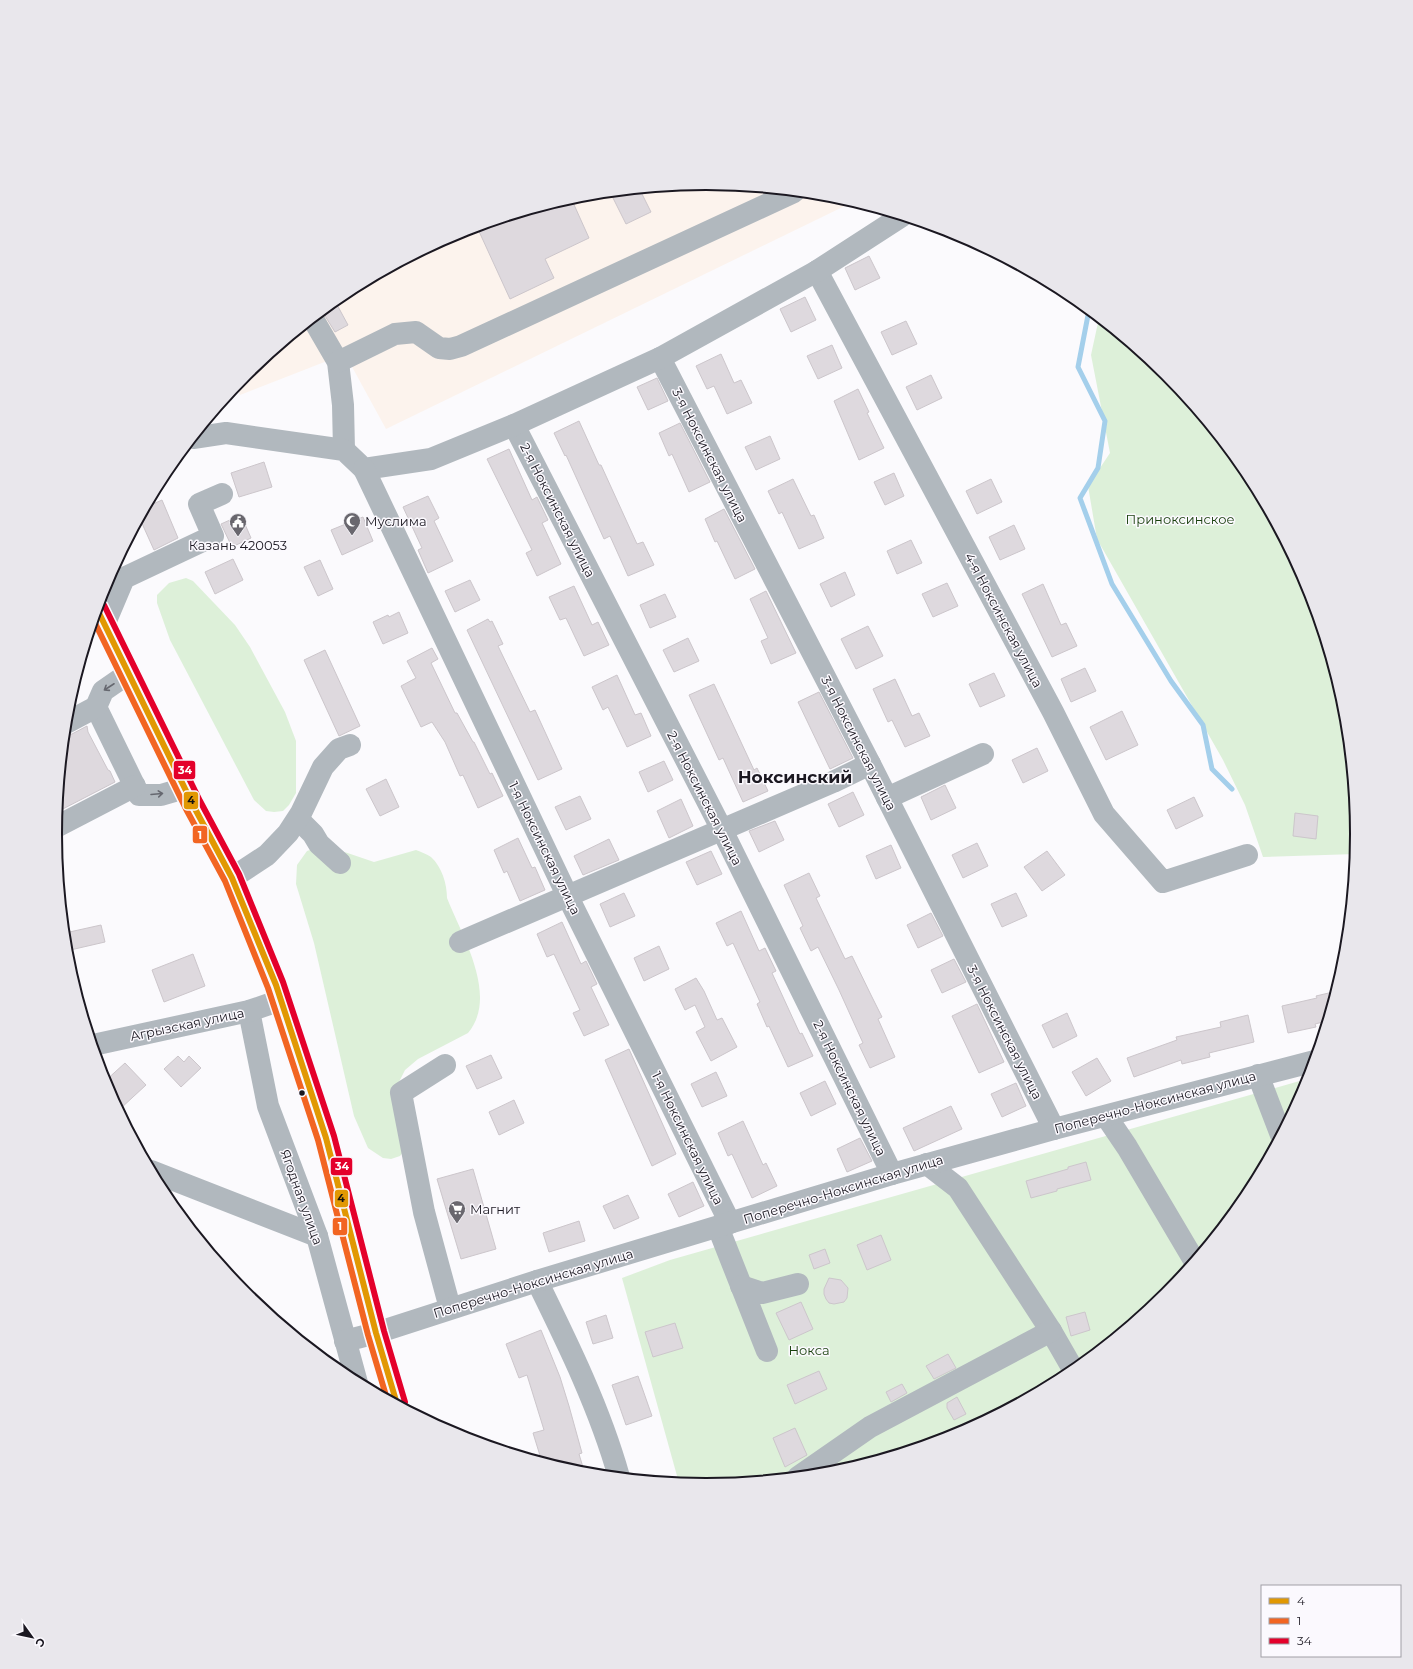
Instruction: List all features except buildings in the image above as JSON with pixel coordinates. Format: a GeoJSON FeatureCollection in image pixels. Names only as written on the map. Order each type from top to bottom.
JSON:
{"type":"FeatureCollection","features":[{"type":"Feature","properties":{"kind":"main road"},"geometry":{"type":"LineString","coordinates":[[99,620],[129,674],[185,788],[232,878],[281,1000],[326,1138],[376,1333],[396,1399]]}},
{"type":"Feature","properties":{"kind":"street"},"geometry":{"type":"LineString","coordinates":[[338,362],[395,334],[416,332],[439,348],[450,349],[461,346],[787,195]]}},
{"type":"Feature","properties":{"kind":"street"},"geometry":{"type":"LineString","coordinates":[[364,470],[431,459],[514,425],[660,358],[817,271],[897,219]]}},
{"type":"Feature","properties":{"kind":"street","name":"4-я Ноксинская улица"},"geometry":{"type":"LineString","coordinates":[[817,271],[1049,705],[1104,814],[1163,882],[1247,855]]}},
{"type":"Feature","properties":{"kind":"street"},"geometry":{"type":"LineString","coordinates":[[199,437],[226,433],[344,450],[343,405],[338,362],[315,322]]}},
{"type":"Feature","properties":{"kind":"street","name":"3-я Ноксинская улица"},"geometry":{"type":"LineString","coordinates":[[660,358],[870,764],[1054,1129]]}},
{"type":"Feature","properties":{"kind":"street","name":"2-я Ноксинская улица"},"geometry":{"type":"LineString","coordinates":[[514,425],[722,830],[892,1174]]}},
{"type":"Feature","properties":{"kind":"street","name":"1-я Ноксинская улица"},"geometry":{"type":"LineString","coordinates":[[344,450],[364,470],[724,1225],[741,1286],[767,1351]]}},
{"type":"Feature","properties":{"kind":"street"},"geometry":{"type":"LineString","coordinates":[[107,598],[120,570],[213,536],[198,504],[222,494]]}},
{"type":"Feature","properties":{"kind":"street"},"geometry":{"type":"LineString","coordinates":[[72,720],[96,707],[103,691],[129,674]]}},
{"type":"Feature","properties":{"kind":"street"},"geometry":{"type":"LineString","coordinates":[[96,707],[139,795],[160,795],[185,788]]}},
{"type":"Feature","properties":{"kind":"street"},"geometry":{"type":"LineString","coordinates":[[232,878],[268,855],[288,833],[298,819],[323,767],[339,749],[350,745]]}},
{"type":"Feature","properties":{"kind":"street"},"geometry":{"type":"LineString","coordinates":[[887,798],[983,754]]}},
{"type":"Feature","properties":{"kind":"street"},"geometry":{"type":"LineString","coordinates":[[460,942],[722,830],[870,764]]}},
{"type":"Feature","properties":{"kind":"street"},"geometry":{"type":"LineString","coordinates":[[62,824],[135,786]]}},
{"type":"Feature","properties":{"kind":"street"},"geometry":{"type":"LineString","coordinates":[[298,819],[313,834],[319,844],[340,863]]}},
{"type":"Feature","properties":{"kind":"street","name":"Агрызская улица"},"geometry":{"type":"LineString","coordinates":[[97,1044],[249,1011],[281,1000]]}},
{"type":"Feature","properties":{"kind":"street","name":"Ягодная улица"},"geometry":{"type":"LineString","coordinates":[[249,1011],[268,1106],[317,1236],[354,1374]]}},
{"type":"Feature","properties":{"kind":"street","name":"Поперечно-Ноксинская улица"},"geometry":{"type":"LineString","coordinates":[[345,1341],[376,1333],[536,1281],[892,1174],[1054,1129],[1309,1062]]}},
{"type":"Feature","properties":{"kind":"street"},"geometry":{"type":"LineString","coordinates":[[445,1065],[401,1092],[424,1212],[450,1308]]}},
{"type":"Feature","properties":{"kind":"street"},"geometry":{"type":"LineString","coordinates":[[1258,1075],[1279,1131]]}},
{"type":"Feature","properties":{"kind":"street"},"geometry":{"type":"LineString","coordinates":[[1106,1116],[1127,1147],[1192,1257]]}},
{"type":"Feature","properties":{"kind":"street"},"geometry":{"type":"LineString","coordinates":[[927,1164],[958,1188],[1051,1331],[1071,1366]]}},
{"type":"Feature","properties":{"kind":"street"},"geometry":{"type":"LineString","coordinates":[[159,1174],[317,1236]]}},
{"type":"Feature","properties":{"kind":"street"},"geometry":{"type":"LineString","coordinates":[[536,1281],[573,1353],[612,1452],[618,1472]]}},
{"type":"Feature","properties":{"kind":"street"},"geometry":{"type":"LineString","coordinates":[[741,1286],[762,1293],[798,1284]]}},
{"type":"Feature","properties":{"kind":"street"},"geometry":{"type":"LineString","coordinates":[[807,1471],[870,1427],[1051,1331]]}},
{"type":"Feature","properties":{"kind":"shaded area"},"geometry":{"type":"Polygon","coordinates":[[[664,191],[749,191],[832,202],[846,205],[386,429],[345,354],[240,395],[239,392],[282,350],[314,323],[348,299],[384,276],[421,256],[499,224],[581,202],[664,191]]]}},
{"type":"Feature","properties":{"kind":"green space","name":"Приноксинское"},"geometry":{"type":"Polygon","coordinates":[[[1098,322],[1162,379],[1218,442],[1265,512],[1285,549],[1317,627],[1339,709],[1350,792],[1351,854],[1263,857],[1245,805],[1223,760],[1097,539],[1088,486],[1110,453],[1091,355],[1098,322]]]}},
{"type":"Feature","properties":{"kind":"green space"},"geometry":{"type":"Polygon","coordinates":[[[186,578],[193,581],[235,625],[250,647],[285,712],[296,741],[296,793],[289,805],[283,811],[266,811],[254,800],[170,640],[157,603],[157,595],[169,583],[186,578]]]}},
{"type":"Feature","properties":{"kind":"green space"},"geometry":{"type":"Polygon","coordinates":[[[324,845],[374,862],[416,850],[431,857],[435,861],[443,876],[447,898],[475,966],[479,984],[480,1002],[477,1018],[468,1033],[418,1059],[405,1070],[397,1086],[410,1143],[400,1156],[391,1159],[383,1158],[368,1148],[354,1116],[314,943],[296,884],[297,865],[307,851],[324,845]]]}},
{"type":"Feature","properties":{"kind":"green space","name":"Нокса"},"geometry":{"type":"Polygon","coordinates":[[[1302,1080],[1285,1120],[1265,1157],[1218,1227],[1162,1290],[1131,1319],[1099,1346],[1065,1370],[1029,1393],[992,1413],[914,1445],[873,1457],[832,1467],[749,1478],[678,1478],[622,1278],[670,1260],[1302,1080]]]}},
{"type":"Feature","properties":{"kind":"waterway"},"geometry":{"type":"LineString","coordinates":[[1088,315],[1078,367],[1105,421],[1098,468],[1080,498],[1112,584],[1171,681],[1203,725],[1212,769],[1232,789]]}},
{"type":"Feature","properties":{"kind":"transit line","name":"34"},"geometry":{"type":"LineString","coordinates":[[104,606],[200,801],[239,874],[283,982],[334,1136],[384,1331],[405,1402]]}},
{"type":"Feature","properties":{"kind":"transit line","name":"4"},"geometry":{"type":"LineString","coordinates":[[100,616],[193,805],[232,878],[276,985],[326,1138],[376,1333],[396,1399]]}},
{"type":"Feature","properties":{"kind":"transit line","name":"1"},"geometry":{"type":"LineString","coordinates":[[96,626],[186,809],[225,881],[268,988],[318,1140],[368,1335],[385,1394]]}},
{"type":"Feature","properties":{"kind":"place","name":"Муслима"},"geometry":{"type":"Point","coordinates":[352,536]}},
{"type":"Feature","properties":{"kind":"place","name":"Казань 420053"},"geometry":{"type":"Point","coordinates":[238,537]}},
{"type":"Feature","properties":{"kind":"place","name":"Магнит"},"geometry":{"type":"Point","coordinates":[457,1224]}},
{"type":"Feature","properties":{"kind":"district","name":"Ноксинский"},"geometry":{"type":"Point","coordinates":[795,777]}}]}
